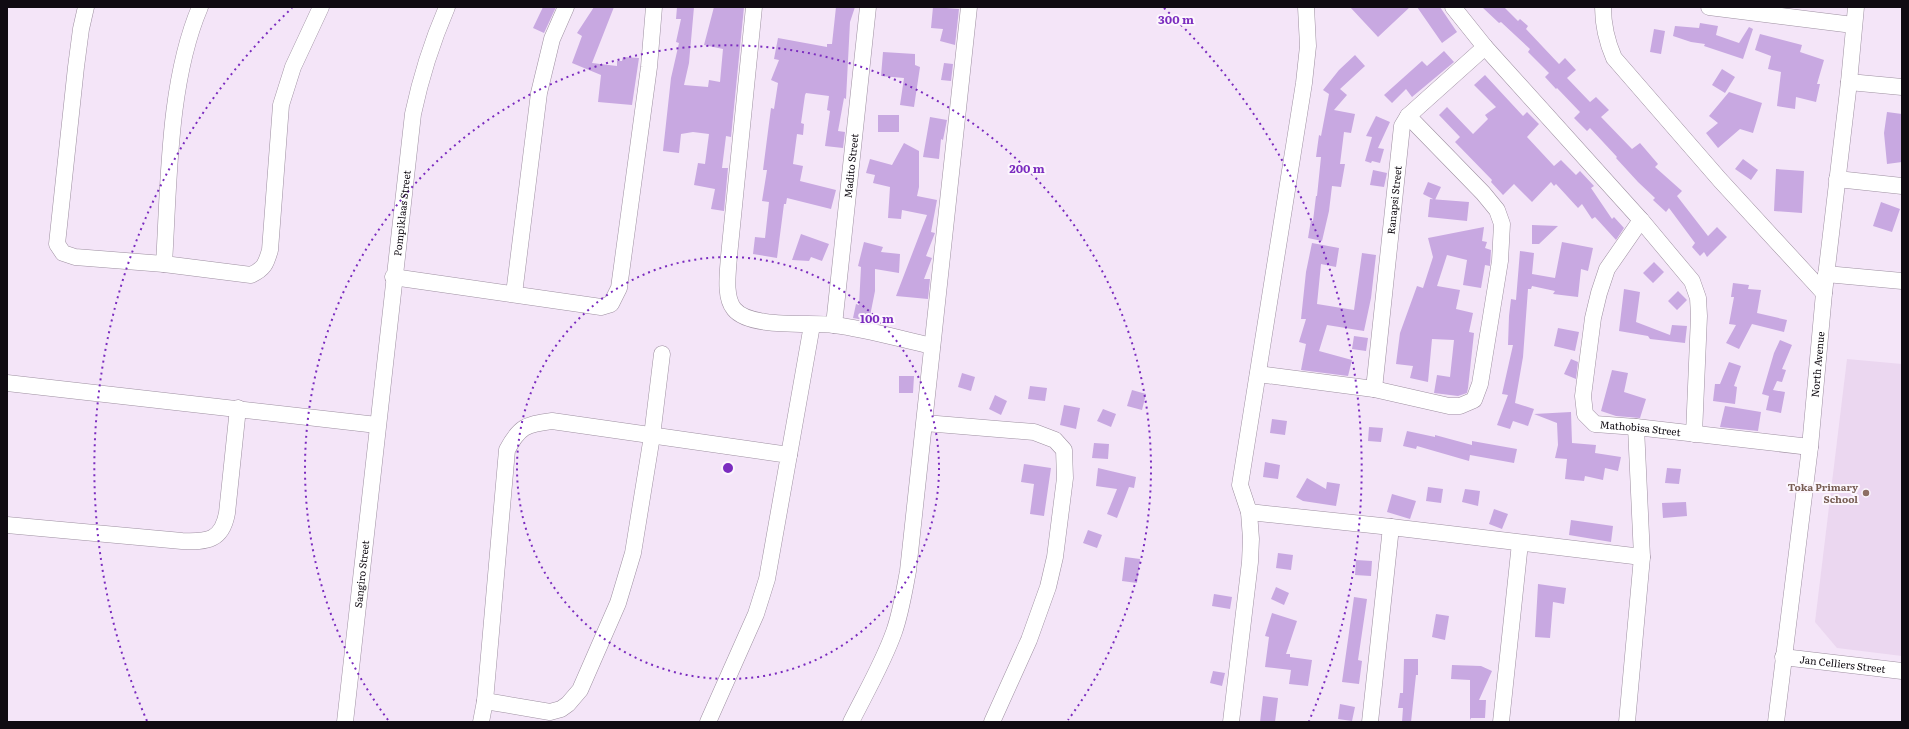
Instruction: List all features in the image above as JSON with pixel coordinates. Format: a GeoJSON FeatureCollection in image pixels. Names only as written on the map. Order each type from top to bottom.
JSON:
{"type":"FeatureCollection","features":[{"type":"Feature","properties":{"kind":"street"},"geometry":{"type":"LineString","coordinates":[[86,7],[81,29],[76,67],[57,244],[63,253],[75,257],[164,264],[251,275],[261,271],[266,262],[272,237],[281,105],[293,67],[321,7]]}},
{"type":"Feature","properties":{"kind":"street"},"geometry":{"type":"LineString","coordinates":[[164,264],[174,113],[186,49],[200,7]]}},
{"type":"Feature","properties":{"kind":"street","name":"Pompiklaas Street"},"geometry":{"type":"LineString","coordinates":[[377,425],[413,114],[425,63],[446,7]]}},
{"type":"Feature","properties":{"kind":"street"},"geometry":{"type":"LineString","coordinates":[[514,294],[539,93],[552,39],[566,7]]}},
{"type":"Feature","properties":{"kind":"street"},"geometry":{"type":"LineString","coordinates":[[393,277],[601,307],[611,304],[617,294],[649,68],[653,35],[654,7]]}},
{"type":"Feature","properties":{"kind":"street"},"geometry":{"type":"LineString","coordinates":[[754,7],[729,256],[728,279],[730,303],[739,314],[755,320],[772,323],[834,325],[932,346]]}},
{"type":"Feature","properties":{"kind":"street","name":"Madito Street"},"geometry":{"type":"LineString","coordinates":[[834,325],[868,7]]}},
{"type":"Feature","properties":{"kind":"street"},"geometry":{"type":"LineString","coordinates":[[851,722],[894,632],[903,601],[908,572],[968,7]]}},
{"type":"Feature","properties":{"kind":"street"},"geometry":{"type":"LineString","coordinates":[[1230,722],[1250,562],[1251,539],[1249,512],[1240,485],[1304,83],[1308,46],[1306,7]]}},
{"type":"Feature","properties":{"kind":"street"},"geometry":{"type":"LineString","coordinates":[[1453,7],[1486,47],[1641,220],[1692,281],[1698,298],[1694,434]]}},
{"type":"Feature","properties":{"kind":"street"},"geometry":{"type":"LineString","coordinates":[[1603,7],[1603,16],[1608,43],[1614,58],[1720,180],[1824,293]]}},
{"type":"Feature","properties":{"kind":"street"},"geometry":{"type":"LineString","coordinates":[[1709,7],[1854,25]]}},
{"type":"Feature","properties":{"kind":"street","name":"North Avenue"},"geometry":{"type":"LineString","coordinates":[[1776,722],[1810,447],[1824,293],[1849,82],[1856,7]]}},
{"type":"Feature","properties":{"kind":"street","name":"Ranapsi Street"},"geometry":{"type":"LineString","coordinates":[[1374,389],[1402,126],[1408,116],[1486,47]]}},
{"type":"Feature","properties":{"kind":"street"},"geometry":{"type":"LineString","coordinates":[[1849,82],[1902,87]]}},
{"type":"Feature","properties":{"kind":"street"},"geometry":{"type":"LineString","coordinates":[[1258,374],[1374,389],[1449,406],[1460,406],[1474,400],[1480,384],[1500,261],[1502,224],[1497,210],[1483,193],[1408,116]]}},
{"type":"Feature","properties":{"kind":"street"},"geometry":{"type":"LineString","coordinates":[[1837,179],[1902,186]]}},
{"type":"Feature","properties":{"kind":"street","name":"Mathobisa Street"},"geometry":{"type":"LineString","coordinates":[[1641,220],[1607,269],[1599,292],[1593,318],[1583,396],[1585,414],[1595,424],[1636,427],[1810,447]]}},
{"type":"Feature","properties":{"kind":"street"},"geometry":{"type":"LineString","coordinates":[[1826,274],[1902,282]]}},
{"type":"Feature","properties":{"kind":"street"},"geometry":{"type":"LineString","coordinates":[[708,722],[744,644],[761,600],[767,579],[812,325]]}},
{"type":"Feature","properties":{"kind":"street"},"geometry":{"type":"LineString","coordinates":[[485,701],[550,712],[561,709],[568,704],[580,690],[606,633],[626,581],[633,553],[652,436],[662,354]]}},
{"type":"Feature","properties":{"kind":"street"},"geometry":{"type":"LineString","coordinates":[[7,383],[238,408],[377,425]]}},
{"type":"Feature","properties":{"kind":"street"},"geometry":{"type":"LineString","coordinates":[[7,525],[182,541],[202,542],[216,537],[225,523],[227,513],[238,408]]}},
{"type":"Feature","properties":{"kind":"street"},"geometry":{"type":"LineString","coordinates":[[481,722],[485,701],[504,469],[507,450],[514,435],[524,428],[537,423],[552,421],[789,455]]}},
{"type":"Feature","properties":{"kind":"street"},"geometry":{"type":"LineString","coordinates":[[925,423],[1034,432],[1055,440],[1064,450],[1065,478],[1055,557],[1048,587],[1029,640],[992,722]]}},
{"type":"Feature","properties":{"kind":"street","name":"Sangiro Street"},"geometry":{"type":"LineString","coordinates":[[345,722],[377,425]]}},
{"type":"Feature","properties":{"kind":"street"},"geometry":{"type":"LineString","coordinates":[[1627,722],[1642,557],[1636,427]]}},
{"type":"Feature","properties":{"kind":"street"},"geometry":{"type":"LineString","coordinates":[[1249,512],[1391,527],[1642,557]]}},
{"type":"Feature","properties":{"kind":"street"},"geometry":{"type":"LineString","coordinates":[[1370,722],[1391,527]]}},
{"type":"Feature","properties":{"kind":"street"},"geometry":{"type":"LineString","coordinates":[[1501,722],[1520,543]]}},
{"type":"Feature","properties":{"kind":"street","name":"Jan Celliers Street"},"geometry":{"type":"LineString","coordinates":[[1783,656],[1902,671]]}},
{"type":"Feature","properties":{"kind":"shaded area","name":"Toka Primary School"},"geometry":{"type":"Polygon","coordinates":[[[1847,359],[1902,364],[1902,656],[1837,648],[1815,622],[1847,359]]]}},
{"type":"Feature","properties":{"kind":"building"},"geometry":{"type":"Polygon","coordinates":[[[543,7],[556,7],[544,33],[533,28],[543,7]]]}},
{"type":"Feature","properties":{"kind":"building"},"geometry":{"type":"Polygon","coordinates":[[[594,7],[614,7],[592,63],[617,66],[617,61],[622,61],[623,57],[639,58],[632,105],[598,102],[601,75],[572,63],[582,36],[577,33],[594,7]]]}},
{"type":"Feature","properties":{"kind":"building"},"geometry":{"type":"Polygon","coordinates":[[[677,7],[694,7],[689,63],[684,85],[708,87],[709,80],[720,82],[723,49],[704,45],[714,7],[744,7],[731,137],[726,136],[722,168],[728,168],[724,211],[711,209],[715,189],[694,185],[698,163],[705,164],[709,134],[693,132],[681,134],[679,153],[663,151],[671,78],[679,43],[676,42],[681,19],[676,19],[677,7]]]}},
{"type":"Feature","properties":{"kind":"building"},"geometry":{"type":"Polygon","coordinates":[[[836,7],[855,7],[850,22],[846,99],[844,98],[838,131],[845,132],[843,148],[825,146],[830,111],[827,110],[829,96],[806,93],[801,123],[804,124],[803,135],[797,134],[793,164],[803,166],[800,181],[836,190],[831,209],[787,198],[786,204],[784,204],[777,258],[753,254],[755,237],[765,238],[769,202],[762,201],[767,170],[763,170],[771,108],[774,109],[778,83],[771,80],[779,60],[774,59],[778,38],[827,47],[827,44],[832,44],[836,7]]]}},
{"type":"Feature","properties":{"kind":"building"},"geometry":{"type":"Polygon","coordinates":[[[933,7],[959,9],[955,45],[940,41],[943,29],[931,28],[933,7]]]}},
{"type":"Feature","properties":{"kind":"building"},"geometry":{"type":"Polygon","coordinates":[[[1350,7],[1410,7],[1378,37],[1350,7]]]}},
{"type":"Feature","properties":{"kind":"building"},"geometry":{"type":"Polygon","coordinates":[[[1417,7],[1440,7],[1457,32],[1442,43],[1417,7]]]}},
{"type":"Feature","properties":{"kind":"building"},"geometry":{"type":"Polygon","coordinates":[[[1482,7],[1504,7],[1518,21],[1520,19],[1528,26],[1526,29],[1559,64],[1565,58],[1576,70],[1567,78],[1590,102],[1596,97],[1609,110],[1601,117],[1632,149],[1640,143],[1658,164],[1655,167],[1682,191],[1677,196],[1708,236],[1717,227],[1727,237],[1707,257],[1704,252],[1700,256],[1692,247],[1695,243],[1669,208],[1666,212],[1653,200],[1655,198],[1638,182],[1590,128],[1587,131],[1574,118],[1580,112],[1545,77],[1549,73],[1528,52],[1530,49],[1501,22],[1499,23],[1482,7]]]}},
{"type":"Feature","properties":{"kind":"building"},"geometry":{"type":"Polygon","coordinates":[[[1700,23],[1718,26],[1716,35],[1739,43],[1749,27],[1753,29],[1743,59],[1704,46],[1705,44],[1691,42],[1673,36],[1675,26],[1699,28],[1700,23]]]}},
{"type":"Feature","properties":{"kind":"building"},"geometry":{"type":"Polygon","coordinates":[[[1654,29],[1665,31],[1661,54],[1650,52],[1654,29]]]}},
{"type":"Feature","properties":{"kind":"building"},"geometry":{"type":"Polygon","coordinates":[[[1760,34],[1802,45],[1800,52],[1824,60],[1817,84],[1820,84],[1816,102],[1796,97],[1795,109],[1777,106],[1781,72],[1768,69],[1771,56],[1755,50],[1760,34]]]}},
{"type":"Feature","properties":{"kind":"building"},"geometry":{"type":"Polygon","coordinates":[[[1444,51],[1454,62],[1412,97],[1406,89],[1392,103],[1384,95],[1422,61],[1427,66],[1444,51]]]}},
{"type":"Feature","properties":{"kind":"building"},"geometry":{"type":"Polygon","coordinates":[[[883,52],[915,54],[915,65],[920,67],[914,107],[900,105],[904,78],[881,76],[883,52]]]}},
{"type":"Feature","properties":{"kind":"building"},"geometry":{"type":"Polygon","coordinates":[[[1355,55],[1365,66],[1340,89],[1347,95],[1334,110],[1355,114],[1351,133],[1344,132],[1340,164],[1345,164],[1341,187],[1332,186],[1329,211],[1322,241],[1308,238],[1311,220],[1313,221],[1317,196],[1321,157],[1316,157],[1319,135],[1321,136],[1329,94],[1323,90],[1339,70],[1355,55]]]}},
{"type":"Feature","properties":{"kind":"building"},"geometry":{"type":"Polygon","coordinates":[[[944,63],[953,64],[951,81],[941,80],[944,63]]]}},
{"type":"Feature","properties":{"kind":"building"},"geometry":{"type":"Polygon","coordinates":[[[1722,69],[1735,77],[1725,93],[1712,85],[1722,69]]]}},
{"type":"Feature","properties":{"kind":"building"},"geometry":{"type":"Polygon","coordinates":[[[1485,75],[1523,116],[1527,112],[1539,124],[1527,137],[1554,166],[1561,160],[1576,175],[1580,171],[1594,186],[1591,188],[1612,219],[1614,217],[1624,228],[1616,240],[1595,217],[1592,219],[1582,204],[1578,208],[1556,184],[1554,186],[1551,182],[1532,202],[1514,184],[1503,195],[1491,182],[1492,180],[1455,142],[1460,137],[1439,115],[1447,107],[1473,134],[1488,119],[1485,115],[1496,107],[1474,85],[1485,75]]]}},
{"type":"Feature","properties":{"kind":"building"},"geometry":{"type":"Polygon","coordinates":[[[1729,92],[1762,103],[1753,133],[1740,129],[1718,148],[1706,133],[1718,123],[1709,116],[1729,92]]]}},
{"type":"Feature","properties":{"kind":"building"},"geometry":{"type":"Polygon","coordinates":[[[1887,112],[1902,114],[1902,162],[1887,164],[1884,133],[1887,112]]]}},
{"type":"Feature","properties":{"kind":"building"},"geometry":{"type":"Polygon","coordinates":[[[878,115],[899,115],[899,132],[878,132],[878,115]]]}},
{"type":"Feature","properties":{"kind":"building"},"geometry":{"type":"Polygon","coordinates":[[[1376,116],[1390,122],[1378,148],[1384,149],[1380,163],[1372,161],[1371,163],[1365,161],[1372,137],[1366,136],[1376,116]]]}},
{"type":"Feature","properties":{"kind":"building"},"geometry":{"type":"Polygon","coordinates":[[[930,117],[947,120],[943,140],[941,139],[939,159],[923,157],[930,117]]]}},
{"type":"Feature","properties":{"kind":"building"},"geometry":{"type":"Polygon","coordinates":[[[904,143],[919,151],[919,187],[917,196],[937,200],[931,232],[935,233],[926,256],[932,258],[924,279],[930,279],[928,299],[896,296],[927,215],[902,210],[901,219],[888,218],[890,187],[873,183],[875,175],[866,173],[870,159],[892,165],[904,143]]]}},
{"type":"Feature","properties":{"kind":"building"},"geometry":{"type":"Polygon","coordinates":[[[1743,159],[1758,170],[1751,180],[1735,169],[1743,159]]]}},
{"type":"Feature","properties":{"kind":"building"},"geometry":{"type":"Polygon","coordinates":[[[1776,169],[1804,171],[1802,213],[1774,211],[1776,169]]]}},
{"type":"Feature","properties":{"kind":"building"},"geometry":{"type":"Polygon","coordinates":[[[1373,170],[1387,173],[1384,187],[1370,185],[1373,170]]]}},
{"type":"Feature","properties":{"kind":"building"},"geometry":{"type":"Polygon","coordinates":[[[1428,182],[1441,187],[1435,200],[1423,194],[1428,182]]]}},
{"type":"Feature","properties":{"kind":"building"},"geometry":{"type":"Polygon","coordinates":[[[1430,199],[1469,202],[1467,221],[1428,217],[1430,199]]]}},
{"type":"Feature","properties":{"kind":"building"},"geometry":{"type":"Polygon","coordinates":[[[1881,202],[1900,209],[1892,232],[1873,226],[1881,202]]]}},
{"type":"Feature","properties":{"kind":"building"},"geometry":{"type":"Polygon","coordinates":[[[1532,225],[1558,226],[1539,244],[1532,244],[1532,225]]]}},
{"type":"Feature","properties":{"kind":"building"},"geometry":{"type":"Polygon","coordinates":[[[1484,227],[1482,241],[1487,242],[1485,248],[1491,250],[1490,266],[1485,265],[1481,288],[1463,285],[1467,260],[1447,255],[1437,286],[1460,290],[1456,309],[1473,313],[1469,332],[1474,333],[1467,393],[1458,396],[1434,393],[1437,375],[1450,377],[1454,340],[1432,339],[1428,382],[1410,378],[1413,366],[1396,364],[1400,333],[1417,286],[1423,288],[1433,257],[1428,238],[1484,227]]]}},
{"type":"Feature","properties":{"kind":"building"},"geometry":{"type":"Polygon","coordinates":[[[801,234],[829,244],[822,261],[811,257],[809,261],[792,260],[801,234]]]}},
{"type":"Feature","properties":{"kind":"building"},"geometry":{"type":"Polygon","coordinates":[[[864,242],[883,247],[881,252],[900,254],[899,273],[875,269],[875,291],[869,321],[853,318],[856,304],[859,305],[861,267],[858,266],[864,242]]]}},
{"type":"Feature","properties":{"kind":"building"},"geometry":{"type":"Polygon","coordinates":[[[1562,242],[1593,248],[1588,271],[1581,269],[1578,297],[1553,294],[1555,291],[1532,286],[1531,289],[1528,289],[1523,357],[1515,403],[1534,409],[1528,426],[1513,421],[1510,429],[1497,425],[1508,395],[1502,394],[1513,345],[1508,345],[1509,316],[1511,299],[1516,300],[1520,251],[1534,253],[1532,274],[1555,278],[1562,242]]]}},
{"type":"Feature","properties":{"kind":"building"},"geometry":{"type":"Polygon","coordinates":[[[1312,243],[1339,248],[1336,267],[1321,264],[1317,304],[1354,310],[1362,253],[1376,255],[1371,298],[1364,331],[1327,325],[1319,351],[1352,360],[1348,376],[1301,370],[1306,344],[1299,342],[1306,319],[1301,319],[1306,272],[1312,243]]]}},
{"type":"Feature","properties":{"kind":"building"},"geometry":{"type":"Polygon","coordinates":[[[1654,262],[1664,272],[1653,283],[1643,273],[1654,262]]]}},
{"type":"Feature","properties":{"kind":"building"},"geometry":{"type":"Polygon","coordinates":[[[1733,283],[1749,285],[1748,289],[1761,290],[1757,313],[1787,320],[1784,332],[1752,324],[1739,349],[1726,343],[1736,325],[1729,324],[1734,297],[1731,297],[1733,283]]]}},
{"type":"Feature","properties":{"kind":"building"},"geometry":{"type":"Polygon","coordinates":[[[1624,289],[1640,292],[1636,322],[1670,335],[1672,325],[1687,326],[1685,343],[1650,339],[1648,336],[1619,331],[1624,289]]]}},
{"type":"Feature","properties":{"kind":"building"},"geometry":{"type":"Polygon","coordinates":[[[1678,291],[1687,300],[1677,310],[1668,301],[1678,291]]]}},
{"type":"Feature","properties":{"kind":"building"},"geometry":{"type":"Polygon","coordinates":[[[1558,328],[1579,332],[1575,351],[1554,346],[1558,328]]]}},
{"type":"Feature","properties":{"kind":"building"},"geometry":{"type":"Polygon","coordinates":[[[1354,336],[1368,338],[1366,351],[1352,349],[1354,336]]]}},
{"type":"Feature","properties":{"kind":"building"},"geometry":{"type":"Polygon","coordinates":[[[1780,340],[1792,345],[1782,369],[1786,370],[1782,382],[1777,381],[1773,390],[1785,392],[1781,413],[1766,410],[1769,396],[1762,394],[1774,353],[1780,340]]]}},
{"type":"Feature","properties":{"kind":"building"},"geometry":{"type":"Polygon","coordinates":[[[1571,359],[1578,362],[1576,379],[1564,374],[1571,359]]]}},
{"type":"Feature","properties":{"kind":"building"},"geometry":{"type":"Polygon","coordinates":[[[1729,362],[1741,366],[1734,386],[1737,387],[1735,404],[1713,401],[1715,384],[1720,384],[1729,362]]]}},
{"type":"Feature","properties":{"kind":"building"},"geometry":{"type":"Polygon","coordinates":[[[1612,370],[1628,373],[1624,392],[1646,399],[1640,418],[1616,416],[1601,411],[1612,370]]]}},
{"type":"Feature","properties":{"kind":"building"},"geometry":{"type":"Polygon","coordinates":[[[962,373],[975,377],[971,391],[958,387],[962,373]]]}},
{"type":"Feature","properties":{"kind":"building"},"geometry":{"type":"Polygon","coordinates":[[[899,376],[914,376],[913,393],[899,393],[899,376]]]}},
{"type":"Feature","properties":{"kind":"building"},"geometry":{"type":"Polygon","coordinates":[[[1030,386],[1047,388],[1045,401],[1028,399],[1030,386]]]}},
{"type":"Feature","properties":{"kind":"building"},"geometry":{"type":"Polygon","coordinates":[[[1132,390],[1146,394],[1142,410],[1127,406],[1132,390]]]}},
{"type":"Feature","properties":{"kind":"building"},"geometry":{"type":"Polygon","coordinates":[[[995,395],[1007,401],[1001,415],[989,409],[995,395]]]}},
{"type":"Feature","properties":{"kind":"building"},"geometry":{"type":"Polygon","coordinates":[[[1064,405],[1080,408],[1076,429],[1060,425],[1064,405]]]}},
{"type":"Feature","properties":{"kind":"building"},"geometry":{"type":"Polygon","coordinates":[[[1725,406],[1761,412],[1758,431],[1720,427],[1725,406]]]}},
{"type":"Feature","properties":{"kind":"building"},"geometry":{"type":"Polygon","coordinates":[[[1103,409],[1116,414],[1111,427],[1097,421],[1103,409]]]}},
{"type":"Feature","properties":{"kind":"building"},"geometry":{"type":"Polygon","coordinates":[[[1571,412],[1572,443],[1596,445],[1595,453],[1621,457],[1618,471],[1605,468],[1603,480],[1585,476],[1584,481],[1565,479],[1567,459],[1555,458],[1558,445],[1557,423],[1534,414],[1571,412]]]}},
{"type":"Feature","properties":{"kind":"building"},"geometry":{"type":"Polygon","coordinates":[[[1272,419],[1287,421],[1285,435],[1270,433],[1272,419]]]}},
{"type":"Feature","properties":{"kind":"building"},"geometry":{"type":"Polygon","coordinates":[[[1369,427],[1383,428],[1381,442],[1368,441],[1369,427]]]}},
{"type":"Feature","properties":{"kind":"building"},"geometry":{"type":"Polygon","coordinates":[[[1407,431],[1435,437],[1435,435],[1472,445],[1472,441],[1517,449],[1514,463],[1470,455],[1469,461],[1417,446],[1416,449],[1403,446],[1407,431]]]}},
{"type":"Feature","properties":{"kind":"building"},"geometry":{"type":"Polygon","coordinates":[[[1094,443],[1109,444],[1108,459],[1092,458],[1094,443]]]}},
{"type":"Feature","properties":{"kind":"building"},"geometry":{"type":"Polygon","coordinates":[[[1265,462],[1280,465],[1278,479],[1263,477],[1265,462]]]}},
{"type":"Feature","properties":{"kind":"building"},"geometry":{"type":"Polygon","coordinates":[[[1024,464],[1051,468],[1044,516],[1030,514],[1034,484],[1021,482],[1024,464]]]}},
{"type":"Feature","properties":{"kind":"building"},"geometry":{"type":"Polygon","coordinates":[[[1098,468],[1136,477],[1134,488],[1129,487],[1117,518],[1107,514],[1117,489],[1096,486],[1098,468]]]}},
{"type":"Feature","properties":{"kind":"building"},"geometry":{"type":"Polygon","coordinates":[[[1667,468],[1681,469],[1679,484],[1665,483],[1667,468]]]}},
{"type":"Feature","properties":{"kind":"building"},"geometry":{"type":"Polygon","coordinates":[[[1307,478],[1326,489],[1327,482],[1340,484],[1336,506],[1303,501],[1296,497],[1307,478]]]}},
{"type":"Feature","properties":{"kind":"building"},"geometry":{"type":"Polygon","coordinates":[[[1428,487],[1443,489],[1441,503],[1426,501],[1428,487]]]}},
{"type":"Feature","properties":{"kind":"building"},"geometry":{"type":"Polygon","coordinates":[[[1465,489],[1480,491],[1478,506],[1462,502],[1465,489]]]}},
{"type":"Feature","properties":{"kind":"building"},"geometry":{"type":"Polygon","coordinates":[[[1392,494],[1416,501],[1410,519],[1387,512],[1392,494]]]}},
{"type":"Feature","properties":{"kind":"building"},"geometry":{"type":"Polygon","coordinates":[[[1686,502],[1687,516],[1663,518],[1662,503],[1686,502]]]}},
{"type":"Feature","properties":{"kind":"building"},"geometry":{"type":"Polygon","coordinates":[[[1494,509],[1508,514],[1502,529],[1489,524],[1494,509]]]}},
{"type":"Feature","properties":{"kind":"building"},"geometry":{"type":"Polygon","coordinates":[[[1571,520],[1613,526],[1611,542],[1569,535],[1571,520]]]}},
{"type":"Feature","properties":{"kind":"building"},"geometry":{"type":"Polygon","coordinates":[[[1088,530],[1102,535],[1097,548],[1083,543],[1088,530]]]}},
{"type":"Feature","properties":{"kind":"building"},"geometry":{"type":"Polygon","coordinates":[[[1278,553],[1293,555],[1291,570],[1276,568],[1278,553]]]}},
{"type":"Feature","properties":{"kind":"building"},"geometry":{"type":"Polygon","coordinates":[[[1125,557],[1140,559],[1137,583],[1122,581],[1125,557]]]}},
{"type":"Feature","properties":{"kind":"building"},"geometry":{"type":"Polygon","coordinates":[[[1356,560],[1372,561],[1371,576],[1355,575],[1356,560]]]}},
{"type":"Feature","properties":{"kind":"building"},"geometry":{"type":"Polygon","coordinates":[[[1538,584],[1566,588],[1564,604],[1553,602],[1550,638],[1535,637],[1538,584]]]}},
{"type":"Feature","properties":{"kind":"building"},"geometry":{"type":"Polygon","coordinates":[[[1276,587],[1289,593],[1284,605],[1271,599],[1276,587]]]}},
{"type":"Feature","properties":{"kind":"building"},"geometry":{"type":"Polygon","coordinates":[[[1214,594],[1232,597],[1230,609],[1212,606],[1214,594]]]}},
{"type":"Feature","properties":{"kind":"building"},"geometry":{"type":"Polygon","coordinates":[[[1354,597],[1367,599],[1358,660],[1362,661],[1359,684],[1342,682],[1354,597]]]}},
{"type":"Feature","properties":{"kind":"building"},"geometry":{"type":"Polygon","coordinates":[[[1272,613],[1297,621],[1286,654],[1290,654],[1290,657],[1312,660],[1308,686],[1289,684],[1291,670],[1265,667],[1269,637],[1265,636],[1272,613]]]}},
{"type":"Feature","properties":{"kind":"building"},"geometry":{"type":"Polygon","coordinates":[[[1436,614],[1449,616],[1445,640],[1432,637],[1436,614]]]}},
{"type":"Feature","properties":{"kind":"building"},"geometry":{"type":"Polygon","coordinates":[[[1404,659],[1418,659],[1418,675],[1416,675],[1411,722],[1402,722],[1403,708],[1398,708],[1400,693],[1403,693],[1404,659]]]}},
{"type":"Feature","properties":{"kind":"building"},"geometry":{"type":"Polygon","coordinates":[[[1452,665],[1481,666],[1492,671],[1479,700],[1486,700],[1485,718],[1471,718],[1470,720],[1470,680],[1451,679],[1452,665]]]}},
{"type":"Feature","properties":{"kind":"building"},"geometry":{"type":"Polygon","coordinates":[[[1213,671],[1225,673],[1222,686],[1210,683],[1213,671]]]}},
{"type":"Feature","properties":{"kind":"building"},"geometry":{"type":"Polygon","coordinates":[[[1263,696],[1278,698],[1275,722],[1260,722],[1263,696]]]}},
{"type":"Feature","properties":{"kind":"building"},"geometry":{"type":"Polygon","coordinates":[[[1340,704],[1355,707],[1352,721],[1338,719],[1340,704]]]}},
{"type":"Feature","properties":{"kind":"place","name":"Toka Primary School"},"geometry":{"type":"Point","coordinates":[1866,493]}}]}
